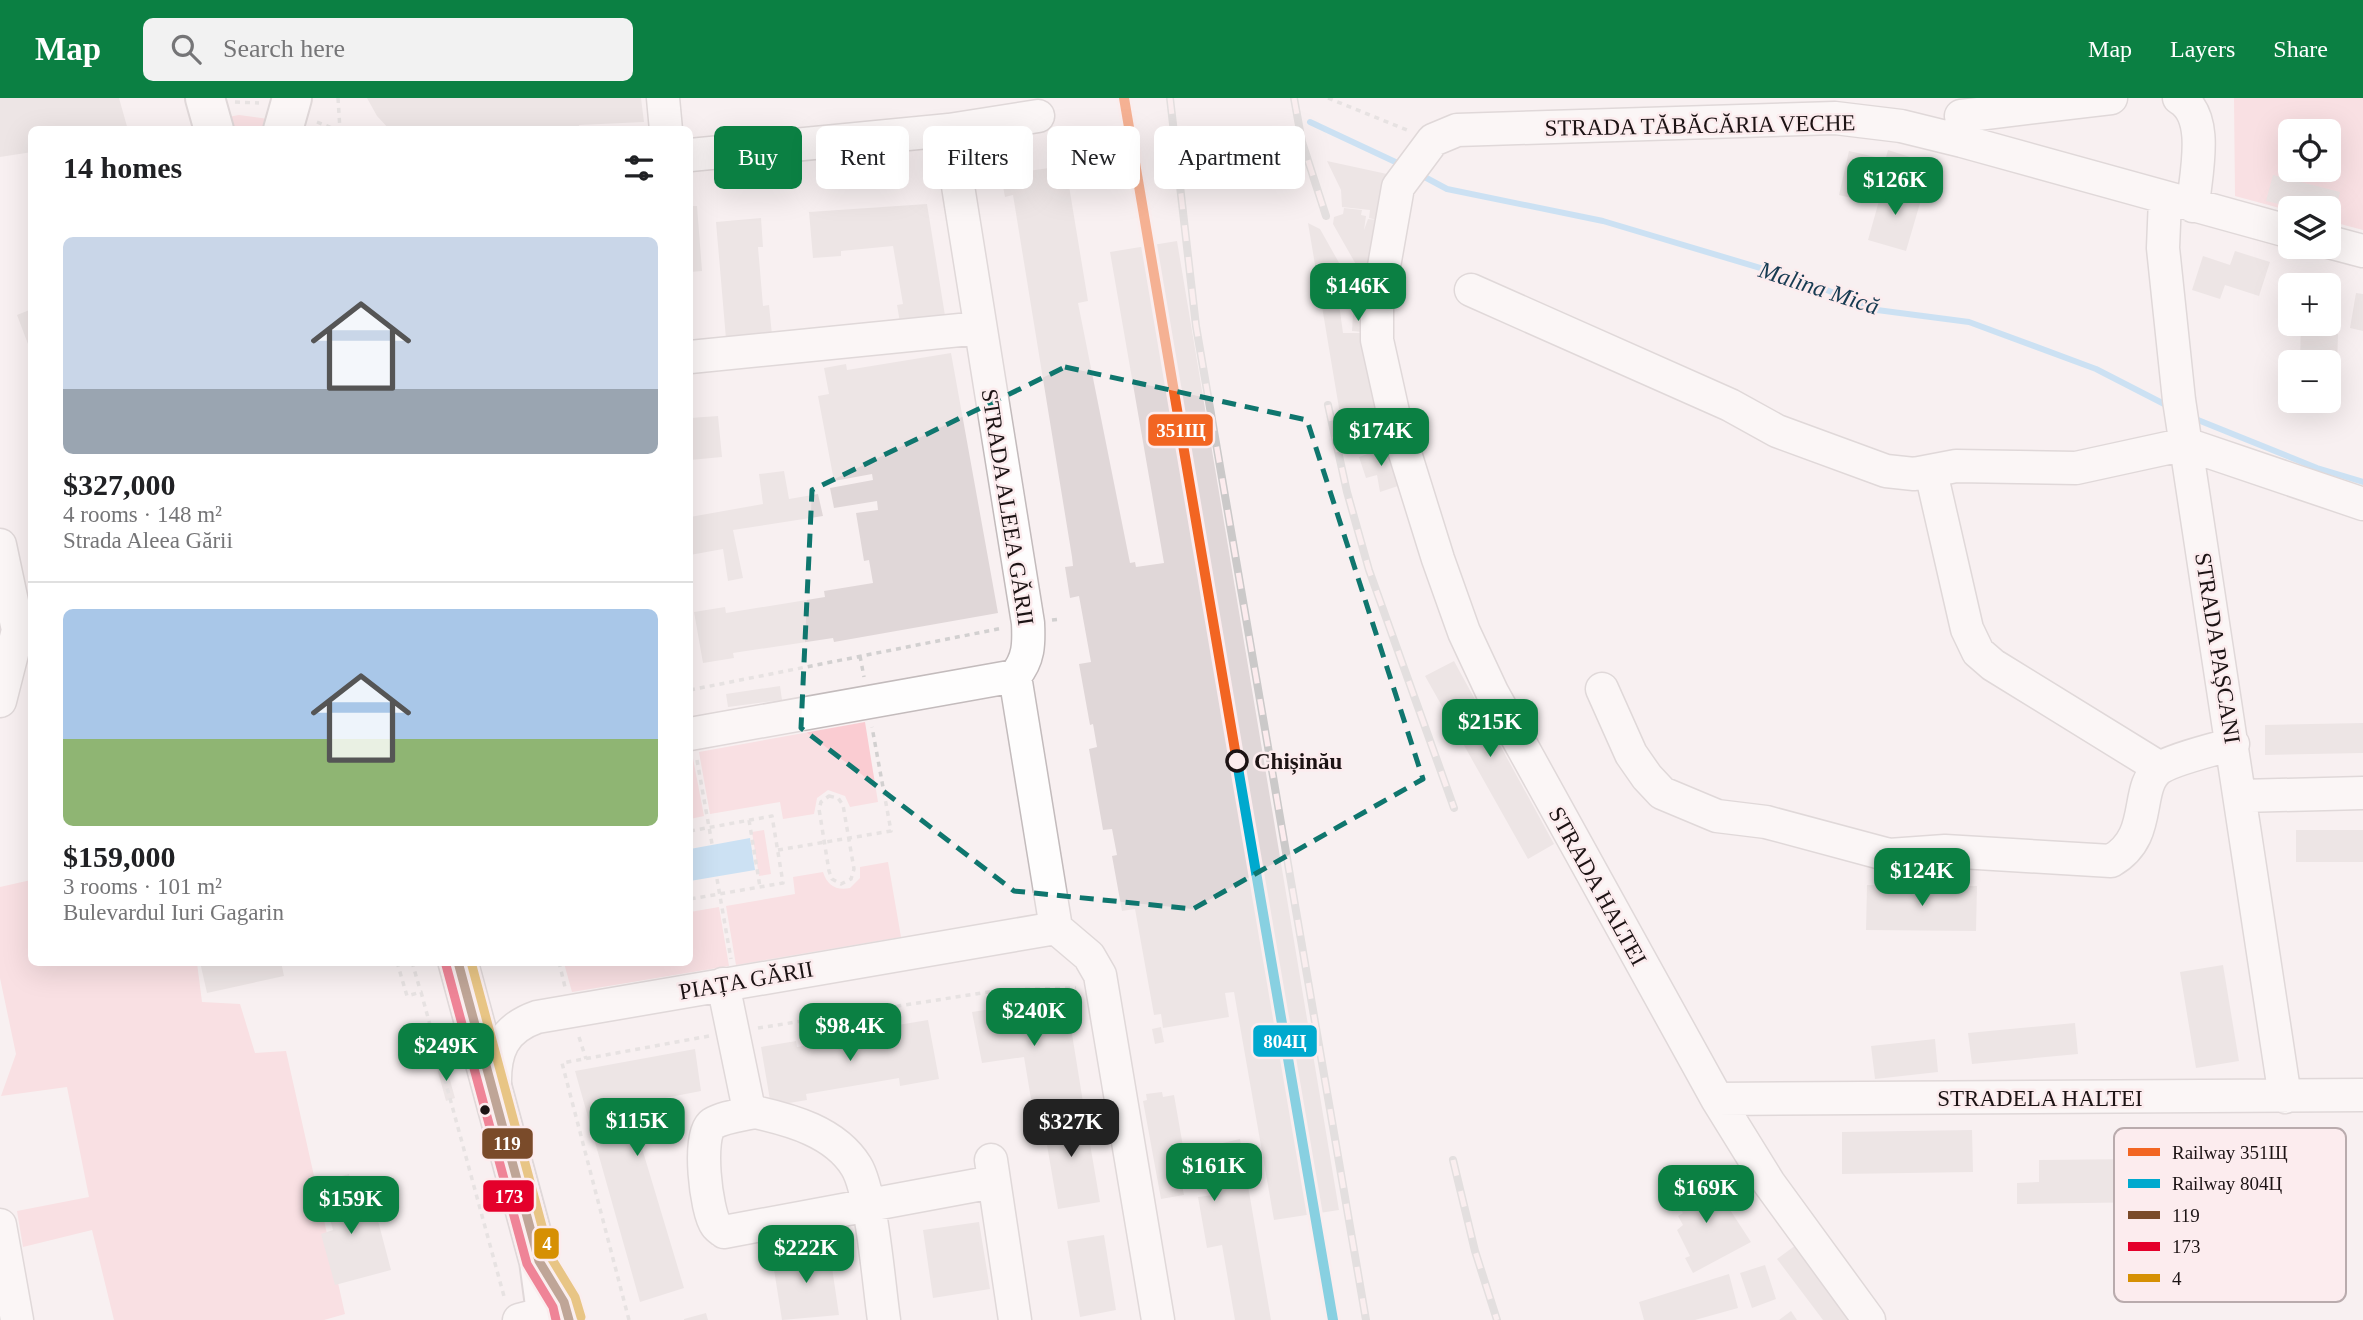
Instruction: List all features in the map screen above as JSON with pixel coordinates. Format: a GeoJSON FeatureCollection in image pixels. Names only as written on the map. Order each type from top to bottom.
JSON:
{"type":"FeatureCollection","features":[{"type":"Feature","properties":{"kind":"main road"},"geometry":{"type":"LineString","coordinates":[[459,966],[540,1261],[538,1316]]}},
{"type":"Feature","properties":{"kind":"street"},"geometry":{"type":"LineString","coordinates":[[663,98],[666,126]]}},
{"type":"Feature","properties":{"kind":"street"},"geometry":{"type":"LineString","coordinates":[[1961,118],[2111,98]]}},
{"type":"Feature","properties":{"kind":"street","name":"STRADA PAȘCANI"},"geometry":{"type":"LineString","coordinates":[[2179,98],[2194,113],[2198,136],[2163,248],[2183,422],[2285,1097]]}},
{"type":"Feature","properties":{"kind":"street"},"geometry":{"type":"LineString","coordinates":[[974,126],[1038,116]]}},
{"type":"Feature","properties":{"kind":"street","name":"STRADA TĂBĂCĂRIA VECHE"},"geometry":{"type":"LineString","coordinates":[[1428,146],[1457,130],[1835,118],[1900,126],[1961,118],[2179,203],[2278,229]]}},
{"type":"Feature","properties":{"kind":"street"},"geometry":{"type":"LineString","coordinates":[[693,155],[923,133]]}},
{"type":"Feature","properties":{"kind":"street","name":"STRADA HALTEI"},"geometry":{"type":"LineString","coordinates":[[1428,146],[1404,177],[1392,209],[1377,306],[1377,340],[1395,421],[1464,632],[1486,682],[1717,1099],[1769,1183],[1869,1320]]}},
{"type":"Feature","properties":{"kind":"street","name":"STRADA ALEEA GĂRII"},"geometry":{"type":"LineString","coordinates":[[958,189],[1028,622],[1029,646],[1025,664],[1015,676]]}},
{"type":"Feature","properties":{"kind":"street"},"geometry":{"type":"LineString","coordinates":[[2341,245],[2363,251]]}},
{"type":"Feature","properties":{"kind":"street"},"geometry":{"type":"LineString","coordinates":[[1471,290],[1718,400],[1798,439],[1886,471],[1931,472],[1956,466],[2076,468],[2183,422],[2363,504]]}},
{"type":"Feature","properties":{"kind":"street"},"geometry":{"type":"LineString","coordinates":[[693,357],[980,328]]}},
{"type":"Feature","properties":{"kind":"street"},"geometry":{"type":"LineString","coordinates":[[1931,472],[1967,629],[1978,652],[1993,665],[2160,768]]}},
{"type":"Feature","properties":{"kind":"street"},"geometry":{"type":"LineString","coordinates":[[0,545],[19,630],[0,701]]}},
{"type":"Feature","properties":{"kind":"street"},"geometry":{"type":"LineString","coordinates":[[693,731],[1015,676],[1056,928],[1090,956],[1103,987],[1158,1320]]}},
{"type":"Feature","properties":{"kind":"street"},"geometry":{"type":"LineString","coordinates":[[1602,689],[1631,754],[1662,793],[1717,816],[1766,822],[1889,855],[1945,851],[2111,861],[2127,852],[2136,837],[2150,780],[2160,768],[2233,744]]}},
{"type":"Feature","properties":{"kind":"street"},"geometry":{"type":"LineString","coordinates":[[2241,796],[2363,793]]}},
{"type":"Feature","properties":{"kind":"street","name":"PIAȚA GĂRII"},"geometry":{"type":"LineString","coordinates":[[495,1098],[494,1065],[498,1048],[507,1033],[521,1023],[571,1009],[728,975],[1056,928]]}},
{"type":"Feature","properties":{"kind":"street"},"geometry":{"type":"LineString","coordinates":[[728,975],[733,1032],[745,1096],[755,1112]]}},
{"type":"Feature","properties":{"kind":"street","name":"STRADELA HALTEI"},"geometry":{"type":"LineString","coordinates":[[1717,1099],[2363,1095]]}},
{"type":"Feature","properties":{"kind":"street"},"geometry":{"type":"LineString","coordinates":[[884,1320],[867,1205],[858,1168],[845,1152],[815,1131],[755,1112],[712,1124],[706,1132],[703,1150],[711,1214],[716,1226],[724,1232],[867,1205],[992,1171],[1015,1320]]}},
{"type":"Feature","properties":{"kind":"street"},"geometry":{"type":"LineString","coordinates":[[0,1225],[17,1320]]}},
{"type":"Feature","properties":{"kind":"path"},"geometry":{"type":"LineString","coordinates":[[338,98],[338,126]]}},
{"type":"Feature","properties":{"kind":"path"},"geometry":{"type":"LineString","coordinates":[[1328,98],[1428,146]]}},
{"type":"Feature","properties":{"kind":"path"},"geometry":{"type":"LineString","coordinates":[[215,111],[285,112],[326,126]]}},
{"type":"Feature","properties":{"kind":"path"},"geometry":{"type":"LineString","coordinates":[[693,689],[1028,622],[1061,619]]}},
{"type":"Feature","properties":{"kind":"path"},"geometry":{"type":"LineString","coordinates":[[860,656],[864,678]]}},
{"type":"Feature","properties":{"kind":"path"},"geometry":{"type":"LineString","coordinates":[[778,850],[891,831],[871,721]]}},
{"type":"Feature","properties":{"kind":"path"},"geometry":{"type":"LineString","coordinates":[[693,731],[712,844]]}},
{"type":"Feature","properties":{"kind":"path"},"geometry":{"type":"LineString","coordinates":[[830,796],[842,802],[849,838],[854,873],[845,883],[832,879],[824,842],[819,805],[830,796]]}},
{"type":"Feature","properties":{"kind":"path"},"geometry":{"type":"LineString","coordinates":[[693,830],[772,816],[783,883],[693,898]]}},
{"type":"Feature","properties":{"kind":"path"},"geometry":{"type":"LineString","coordinates":[[749,820],[760,887]]}},
{"type":"Feature","properties":{"kind":"path"},"geometry":{"type":"LineString","coordinates":[[717,879],[728,975]]}},
{"type":"Feature","properties":{"kind":"path"},"geometry":{"type":"LineString","coordinates":[[398,966],[407,996],[421,992],[538,1316]]}},
{"type":"Feature","properties":{"kind":"path"},"geometry":{"type":"LineString","coordinates":[[413,966],[419,986]]}},
{"type":"Feature","properties":{"kind":"path"},"geometry":{"type":"LineString","coordinates":[[560,966],[567,994]]}},
{"type":"Feature","properties":{"kind":"path"},"geometry":{"type":"LineString","coordinates":[[629,1320],[562,1063],[733,1032],[1001,990],[1103,987]]}},
{"type":"Feature","properties":{"kind":"path"},"geometry":{"type":"LineString","coordinates":[[579,1035],[586,1059]]}},
{"type":"Feature","properties":{"kind":"highlighted area"},"geometry":{"type":"Polygon","coordinates":[[[1065,367],[1307,420],[1423,779],[1193,909],[1014,891],[801,728],[812,490],[1065,367]]]}},
{"type":"Feature","properties":{"kind":"shaded area"},"geometry":{"type":"Polygon","coordinates":[[[2234,98],[2363,98],[2363,230],[2341,224],[2341,196],[2278,196],[2278,208],[2235,196],[2234,98]]]}},
{"type":"Feature","properties":{"kind":"shaded area"},"geometry":{"type":"Polygon","coordinates":[[[239,115],[268,119],[267,126],[230,126],[228,117],[239,115]]]}},
{"type":"Feature","properties":{"kind":"shaded area"},"geometry":{"type":"Polygon","coordinates":[[[865,722],[878,802],[850,807],[845,796],[828,790],[817,798],[814,814],[783,819],[780,802],[710,814],[699,752],[865,722]]]}},
{"type":"Feature","properties":{"kind":"shaded area"},"geometry":{"type":"Polygon","coordinates":[[[693,758],[704,816],[693,818],[693,758]]]}},
{"type":"Feature","properties":{"kind":"shaded area"},"geometry":{"type":"Polygon","coordinates":[[[764,830],[771,874],[759,876],[752,832],[764,830]]]}},
{"type":"Feature","properties":{"kind":"shaded area"},"geometry":{"type":"Polygon","coordinates":[[[888,862],[901,937],[736,965],[726,906],[795,894],[793,877],[823,872],[833,886],[840,889],[850,888],[860,878],[860,867],[888,862]]]}},
{"type":"Feature","properties":{"kind":"shaded area"},"geometry":{"type":"Polygon","coordinates":[[[28,881],[28,966],[197,966],[202,1002],[240,1004],[255,1053],[286,1051],[345,1314],[324,1320],[114,1320],[92,1230],[23,1247],[17,1211],[89,1197],[67,1087],[1,1096],[16,1054],[0,978],[0,887],[28,881]]]}},
{"type":"Feature","properties":{"kind":"shaded area"},"geometry":{"type":"Polygon","coordinates":[[[719,907],[729,966],[572,992],[565,966],[693,966],[693,911],[719,907]]]}},
{"type":"Feature","properties":{"kind":"water"},"geometry":{"type":"Polygon","coordinates":[[[750,838],[755,870],[693,880],[693,848],[750,838]]]}},
{"type":"Feature","properties":{"kind":"building"},"geometry":{"type":"Polygon","coordinates":[[[0,98],[119,98],[127,126],[28,126],[28,153],[0,157],[0,98]]]}},
{"type":"Feature","properties":{"kind":"building"},"geometry":{"type":"Polygon","coordinates":[[[367,98],[641,98],[644,122],[579,126],[386,126],[367,98]]]}},
{"type":"Feature","properties":{"kind":"building"},"geometry":{"type":"Polygon","coordinates":[[[1888,150],[1910,157],[1902,185],[1880,179],[1888,150]]]}},
{"type":"Feature","properties":{"kind":"building"},"geometry":{"type":"Polygon","coordinates":[[[1849,151],[1880,158],[1869,202],[1839,195],[1849,151]]]}},
{"type":"Feature","properties":{"kind":"building"},"geometry":{"type":"Polygon","coordinates":[[[1327,161],[1387,174],[1371,272],[1358,268],[1333,224],[1334,217],[1343,214],[1344,208],[1362,210],[1361,215],[1366,216],[1364,230],[1368,219],[1377,220],[1369,218],[1370,210],[1342,207],[1341,190],[1327,161]]]}},
{"type":"Feature","properties":{"kind":"building"},"geometry":{"type":"Polygon","coordinates":[[[1047,168],[1047,189],[1069,189],[1088,301],[1078,303],[1130,563],[1135,562],[1136,567],[1164,563],[1110,252],[1177,241],[1339,1210],[1274,1220],[1234,992],[1225,993],[1229,1017],[1163,1028],[1161,1014],[1154,1015],[1135,909],[1122,911],[1112,856],[1117,855],[1112,829],[1103,830],[1089,749],[1097,747],[1093,724],[1090,725],[1079,664],[1091,662],[1079,596],[1070,598],[1065,567],[1073,566],[1072,557],[1013,195],[1005,197],[1004,189],[1033,189],[1033,170],[1047,168]]]}},
{"type":"Feature","properties":{"kind":"building"},"geometry":{"type":"Polygon","coordinates":[[[2273,175],[2278,176],[2278,182],[2301,182],[2340,192],[2339,196],[2278,196],[2278,204],[2266,201],[2273,175]]]}},
{"type":"Feature","properties":{"kind":"building"},"geometry":{"type":"Polygon","coordinates":[[[1884,183],[1923,193],[1906,251],[1868,240],[1884,183]]]}},
{"type":"Feature","properties":{"kind":"building"},"geometry":{"type":"Polygon","coordinates":[[[927,204],[947,328],[902,334],[897,305],[903,304],[893,246],[841,251],[841,256],[813,258],[809,212],[927,204]]]}},
{"type":"Feature","properties":{"kind":"building"},"geometry":{"type":"Polygon","coordinates":[[[693,206],[697,206],[702,271],[693,272],[693,206]]]}},
{"type":"Feature","properties":{"kind":"building"},"geometry":{"type":"Polygon","coordinates":[[[761,218],[763,247],[758,247],[763,306],[769,305],[772,335],[726,339],[716,222],[761,218]]]}},
{"type":"Feature","properties":{"kind":"building"},"geometry":{"type":"Polygon","coordinates":[[[1308,223],[1320,229],[1347,277],[1336,282],[1343,333],[1364,333],[1375,408],[1365,411],[1368,426],[1343,432],[1308,223]]]}},
{"type":"Feature","properties":{"kind":"building"},"geometry":{"type":"Polygon","coordinates":[[[2235,251],[2270,262],[2259,296],[2225,285],[2220,299],[2192,290],[2203,256],[2230,265],[2235,251]]]}},
{"type":"Feature","properties":{"kind":"building"},"geometry":{"type":"Polygon","coordinates":[[[1351,280],[1360,297],[1342,299],[1341,284],[1351,280]]]}},
{"type":"Feature","properties":{"kind":"building"},"geometry":{"type":"Polygon","coordinates":[[[2356,293],[2363,294],[2363,331],[2350,328],[2356,293]]]}},
{"type":"Feature","properties":{"kind":"building"},"geometry":{"type":"Polygon","coordinates":[[[28,311],[28,344],[17,315],[28,311]]]}},
{"type":"Feature","properties":{"kind":"building"},"geometry":{"type":"Polygon","coordinates":[[[1353,314],[1364,315],[1363,332],[1352,331],[1353,314]]]}},
{"type":"Feature","properties":{"kind":"building"},"geometry":{"type":"Polygon","coordinates":[[[2301,336],[2338,336],[2337,350],[2300,350],[2301,336]]]}},
{"type":"Feature","properties":{"kind":"building"},"geometry":{"type":"Polygon","coordinates":[[[951,353],[998,613],[834,642],[833,638],[733,653],[734,658],[703,663],[694,612],[725,607],[726,613],[825,597],[824,591],[873,583],[869,560],[864,561],[856,513],[878,510],[877,501],[834,508],[830,488],[873,480],[872,474],[834,481],[818,396],[829,394],[824,368],[846,364],[847,370],[951,353]]]}},
{"type":"Feature","properties":{"kind":"building"},"geometry":{"type":"Polygon","coordinates":[[[718,416],[722,457],[693,460],[693,418],[718,416]]]}},
{"type":"Feature","properties":{"kind":"building"},"geometry":{"type":"Polygon","coordinates":[[[1390,446],[1401,485],[1380,492],[1377,475],[1366,478],[1359,457],[1390,446]]]}},
{"type":"Feature","properties":{"kind":"building"},"geometry":{"type":"Polygon","coordinates":[[[784,471],[789,499],[818,494],[823,516],[733,530],[743,578],[728,581],[723,549],[693,554],[693,516],[763,504],[759,474],[784,471]]]}},
{"type":"Feature","properties":{"kind":"building"},"geometry":{"type":"Polygon","coordinates":[[[1454,661],[1554,844],[1528,859],[1425,676],[1454,661]]]}},
{"type":"Feature","properties":{"kind":"building"},"geometry":{"type":"Polygon","coordinates":[[[780,686],[782,700],[728,707],[726,694],[780,686]]]}},
{"type":"Feature","properties":{"kind":"building"},"geometry":{"type":"Polygon","coordinates":[[[2363,723],[2363,753],[2265,755],[2265,725],[2363,723]]]}},
{"type":"Feature","properties":{"kind":"building"},"geometry":{"type":"Polygon","coordinates":[[[2296,830],[2363,830],[2363,862],[2296,862],[2296,830]]]}},
{"type":"Feature","properties":{"kind":"building"},"geometry":{"type":"Polygon","coordinates":[[[1867,885],[1977,886],[1976,931],[1866,930],[1867,885]]]}},
{"type":"Feature","properties":{"kind":"building"},"geometry":{"type":"Polygon","coordinates":[[[2223,965],[2239,1061],[2196,1068],[2180,972],[2223,965]]]}},
{"type":"Feature","properties":{"kind":"building"},"geometry":{"type":"Polygon","coordinates":[[[201,966],[282,966],[284,976],[207,993],[201,966]]]}},
{"type":"Feature","properties":{"kind":"building"},"geometry":{"type":"Polygon","coordinates":[[[1066,997],[1083,1102],[1033,1111],[1024,1057],[982,1063],[972,1012],[1066,997]]]}},
{"type":"Feature","properties":{"kind":"building"},"geometry":{"type":"Polygon","coordinates":[[[928,1020],[939,1079],[900,1086],[899,1078],[806,1094],[807,1100],[771,1106],[761,1047],[796,1041],[797,1047],[893,1031],[892,1026],[928,1020]]]}},
{"type":"Feature","properties":{"kind":"building"},"geometry":{"type":"Polygon","coordinates":[[[2075,1023],[2078,1054],[1972,1064],[1968,1033],[2075,1023]]]}},
{"type":"Feature","properties":{"kind":"building"},"geometry":{"type":"Polygon","coordinates":[[[1161,1027],[1164,1042],[1155,1044],[1152,1029],[1161,1027]]]}},
{"type":"Feature","properties":{"kind":"building"},"geometry":{"type":"Polygon","coordinates":[[[1935,1039],[1938,1072],[1875,1079],[1871,1046],[1935,1039]]]}},
{"type":"Feature","properties":{"kind":"building"},"geometry":{"type":"Polygon","coordinates":[[[695,1049],[701,1091],[629,1105],[684,1288],[640,1302],[575,1071],[695,1049]]]}},
{"type":"Feature","properties":{"kind":"building"},"geometry":{"type":"Polygon","coordinates":[[[446,1066],[455,1098],[446,1101],[437,1068],[446,1066]]]}},
{"type":"Feature","properties":{"kind":"building"},"geometry":{"type":"Polygon","coordinates":[[[1162,1092],[1163,1097],[1174,1095],[1184,1152],[1240,1139],[1271,1320],[1235,1320],[1222,1245],[1207,1248],[1198,1197],[1212,1195],[1209,1172],[1181,1161],[1183,1170],[1179,1170],[1184,1195],[1161,1199],[1143,1101],[1147,1100],[1146,1094],[1162,1092]]]}},
{"type":"Feature","properties":{"kind":"building"},"geometry":{"type":"Polygon","coordinates":[[[1084,1109],[1100,1202],[1058,1209],[1042,1116],[1084,1109]]]}},
{"type":"Feature","properties":{"kind":"building"},"geometry":{"type":"Polygon","coordinates":[[[1972,1130],[1973,1172],[1842,1174],[1842,1132],[1972,1130]]]}},
{"type":"Feature","properties":{"kind":"building"},"geometry":{"type":"Polygon","coordinates":[[[2114,1159],[2114,1203],[2017,1204],[2017,1183],[2039,1182],[2039,1160],[2114,1159]]]}},
{"type":"Feature","properties":{"kind":"building"},"geometry":{"type":"Polygon","coordinates":[[[349,1174],[361,1221],[377,1217],[391,1270],[335,1285],[321,1234],[333,1230],[320,1182],[349,1174]]]}},
{"type":"Feature","properties":{"kind":"building"},"geometry":{"type":"Polygon","coordinates":[[[1695,1174],[1711,1198],[1719,1193],[1751,1242],[1693,1273],[1685,1258],[1690,1256],[1677,1230],[1683,1225],[1678,1216],[1683,1213],[1673,1200],[1675,1188],[1695,1174]]]}},
{"type":"Feature","properties":{"kind":"building"},"geometry":{"type":"Polygon","coordinates":[[[979,1222],[990,1289],[933,1298],[923,1230],[979,1222]]]}},
{"type":"Feature","properties":{"kind":"building"},"geometry":{"type":"Polygon","coordinates":[[[1104,1235],[1116,1310],[1080,1317],[1067,1241],[1104,1235]]]}},
{"type":"Feature","properties":{"kind":"building"},"geometry":{"type":"Polygon","coordinates":[[[1796,1245],[1852,1320],[1823,1320],[1777,1259],[1796,1245]]]}},
{"type":"Feature","properties":{"kind":"building"},"geometry":{"type":"Polygon","coordinates":[[[829,1247],[839,1315],[782,1320],[772,1257],[829,1247]]]}},
{"type":"Feature","properties":{"kind":"building"},"geometry":{"type":"Polygon","coordinates":[[[1765,1265],[1776,1299],[1752,1308],[1740,1273],[1765,1265]]]}},
{"type":"Feature","properties":{"kind":"building"},"geometry":{"type":"Polygon","coordinates":[[[1729,1274],[1738,1308],[1695,1320],[1644,1320],[1639,1302],[1729,1274]]]}},
{"type":"Feature","properties":{"kind":"building"},"geometry":{"type":"Polygon","coordinates":[[[1791,1311],[1797,1320],[1779,1320],[1791,1311]]]}},
{"type":"Feature","properties":{"kind":"building"},"geometry":{"type":"Polygon","coordinates":[[[706,1313],[708,1320],[684,1320],[684,1319],[706,1313]]]}},
{"type":"Feature","properties":{"kind":"waterway","name":"Malina Mică"},"geometry":{"type":"LineString","coordinates":[[1310,122],[1404,166]]}},
{"type":"Feature","properties":{"kind":"waterway","name":"Malina Mică"},"geometry":{"type":"LineString","coordinates":[[1419,174],[1447,189],[1603,221],[1804,281],[1877,310],[1969,322],[2096,369],[2170,407]]}},
{"type":"Feature","properties":{"kind":"waterway","name":"Malina Mică"},"geometry":{"type":"LineString","coordinates":[[2193,418],[2317,468],[2363,482]]}},
{"type":"Feature","properties":{"kind":"railway"},"geometry":{"type":"LineString","coordinates":[[1170,98],[1196,326],[1366,1320]]}},
{"type":"Feature","properties":{"kind":"railway"},"geometry":{"type":"LineString","coordinates":[[1294,98],[1302,142],[1326,216]]}},
{"type":"Feature","properties":{"kind":"railway"},"geometry":{"type":"LineString","coordinates":[[1328,405],[1347,492],[1369,570],[1454,808]]}},
{"type":"Feature","properties":{"kind":"railway"},"geometry":{"type":"LineString","coordinates":[[1453,1160],[1475,1251],[1497,1320]]}},
{"type":"Feature","properties":{"kind":"rail line","name":"351Щ"},"geometry":{"type":"LineString","coordinates":[[1124,98],[1237,762]]}},
{"type":"Feature","properties":{"kind":"rail line","name":"804Ц"},"geometry":{"type":"LineString","coordinates":[[1237,762],[1333,1320]]}},
{"type":"Feature","properties":{"kind":"transit line","name":"173"},"geometry":{"type":"LineString","coordinates":[[446,966],[527,1264],[553,1307],[556,1320]]}},
{"type":"Feature","properties":{"kind":"transit line","name":"119"},"geometry":{"type":"LineString","coordinates":[[459,966],[539,1261],[564,1302],[569,1320]]}},
{"type":"Feature","properties":{"kind":"transit line","name":"4"},"geometry":{"type":"LineString","coordinates":[[472,966],[550,1256],[575,1297],[581,1317]]}},
{"type":"Feature","properties":{"kind":"place","name":"Chișinău"},"geometry":{"type":"Point","coordinates":[1237,761]}}]}
